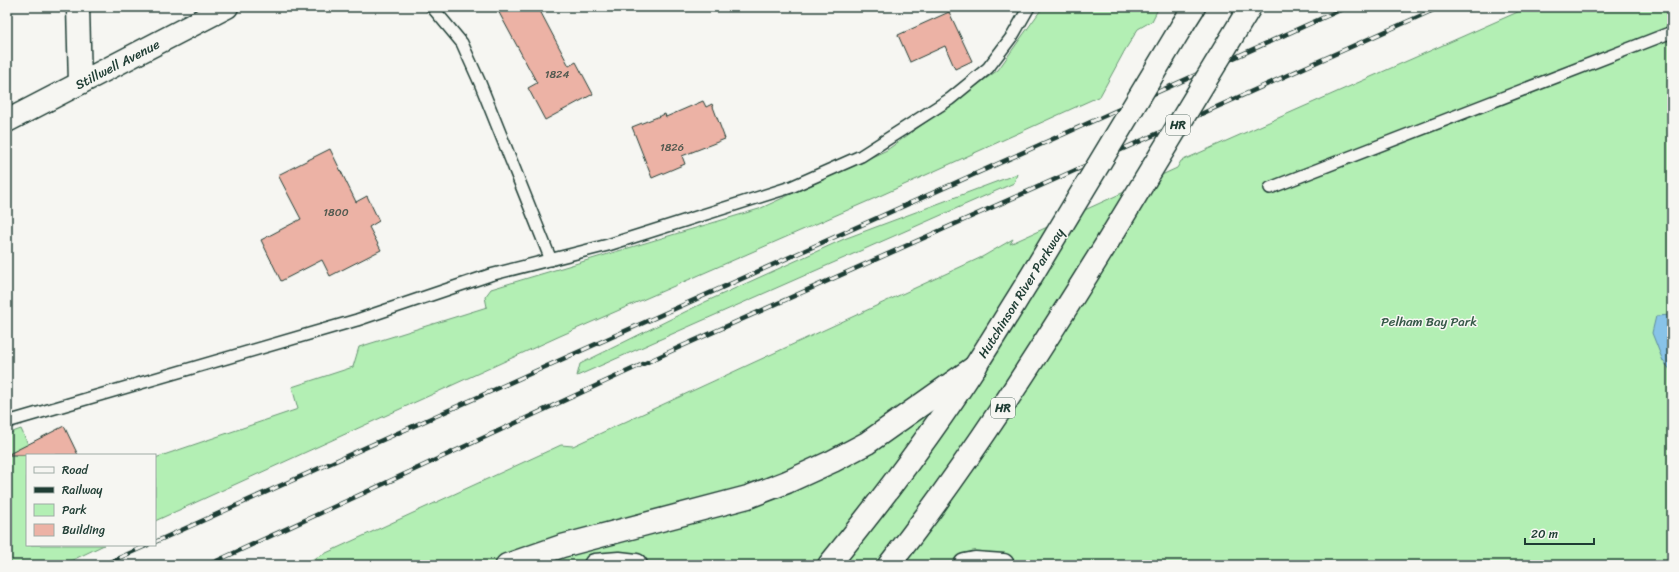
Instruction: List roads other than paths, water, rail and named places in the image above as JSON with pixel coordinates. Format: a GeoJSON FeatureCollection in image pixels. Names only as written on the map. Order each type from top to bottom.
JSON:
{"type":"FeatureCollection","features":[{"type":"Feature","properties":{"kind":"main road"},"geometry":{"type":"LineString","coordinates":[[78,7],[80,83]]}},
{"type":"Feature","properties":{"kind":"main road","name":"Stillwell Avenue"},"geometry":{"type":"LineString","coordinates":[[7,121],[227,7]]}},
{"type":"Feature","properties":{"kind":"main road","name":"Hutchinson River Parkway"},"geometry":{"type":"LineString","coordinates":[[829,565],[865,521],[976,366],[1029,280],[1185,17],[1194,7]]}},
{"type":"Feature","properties":{"kind":"main road","name":"HR"},"geometry":{"type":"LineString","coordinates":[[888,565],[954,478],[1005,405],[1107,244],[1250,7]]}},
{"type":"Feature","properties":{"kind":"main road"},"geometry":{"type":"LineString","coordinates":[[507,565],[562,546],[735,500],[787,482],[833,461],[867,443],[976,366]]}},
{"type":"Feature","properties":{"kind":"main road"},"geometry":{"type":"LineString","coordinates":[[595,565],[619,563],[636,565]]}},
{"type":"Feature","properties":{"kind":"main road"},"geometry":{"type":"LineString","coordinates":[[965,565],[975,563],[1003,565]]}},
{"type":"Feature","properties":{"kind":"lane"},"geometry":{"type":"LineString","coordinates":[[432,7],[462,43],[480,83],[551,260]]}},
{"type":"Feature","properties":{"kind":"lane"},"geometry":{"type":"LineString","coordinates":[[7,422],[357,320],[490,275],[608,245],[791,187],[861,156],[950,99],[988,68],[1013,35],[1029,7]]}},
{"type":"Feature","properties":{"kind":"lane"},"geometry":{"type":"LineString","coordinates":[[1270,188],[1672,32]]}},
{"type":"Feature","properties":{"kind":"water"},"geometry":{"type":"Polygon","coordinates":[[[1672,315],[1672,372],[1663,361],[1652,333],[1656,316],[1672,315]]]}},
{"type":"Feature","properties":{"kind":"railway"},"geometry":{"type":"LineString","coordinates":[[156,542],[1347,7]]}},
{"type":"Feature","properties":{"kind":"railway"},"geometry":{"type":"LineString","coordinates":[[208,565],[680,347],[1440,7]]}},
{"type":"Feature","properties":{"kind":"railway"},"geometry":{"type":"LineString","coordinates":[[103,565],[146,546]]}},
{"type":"Feature","properties":{"kind":"park label","name":"Pelham Bay Park"},"geometry":{"type":"Point","coordinates":[1429,321]}}]}
